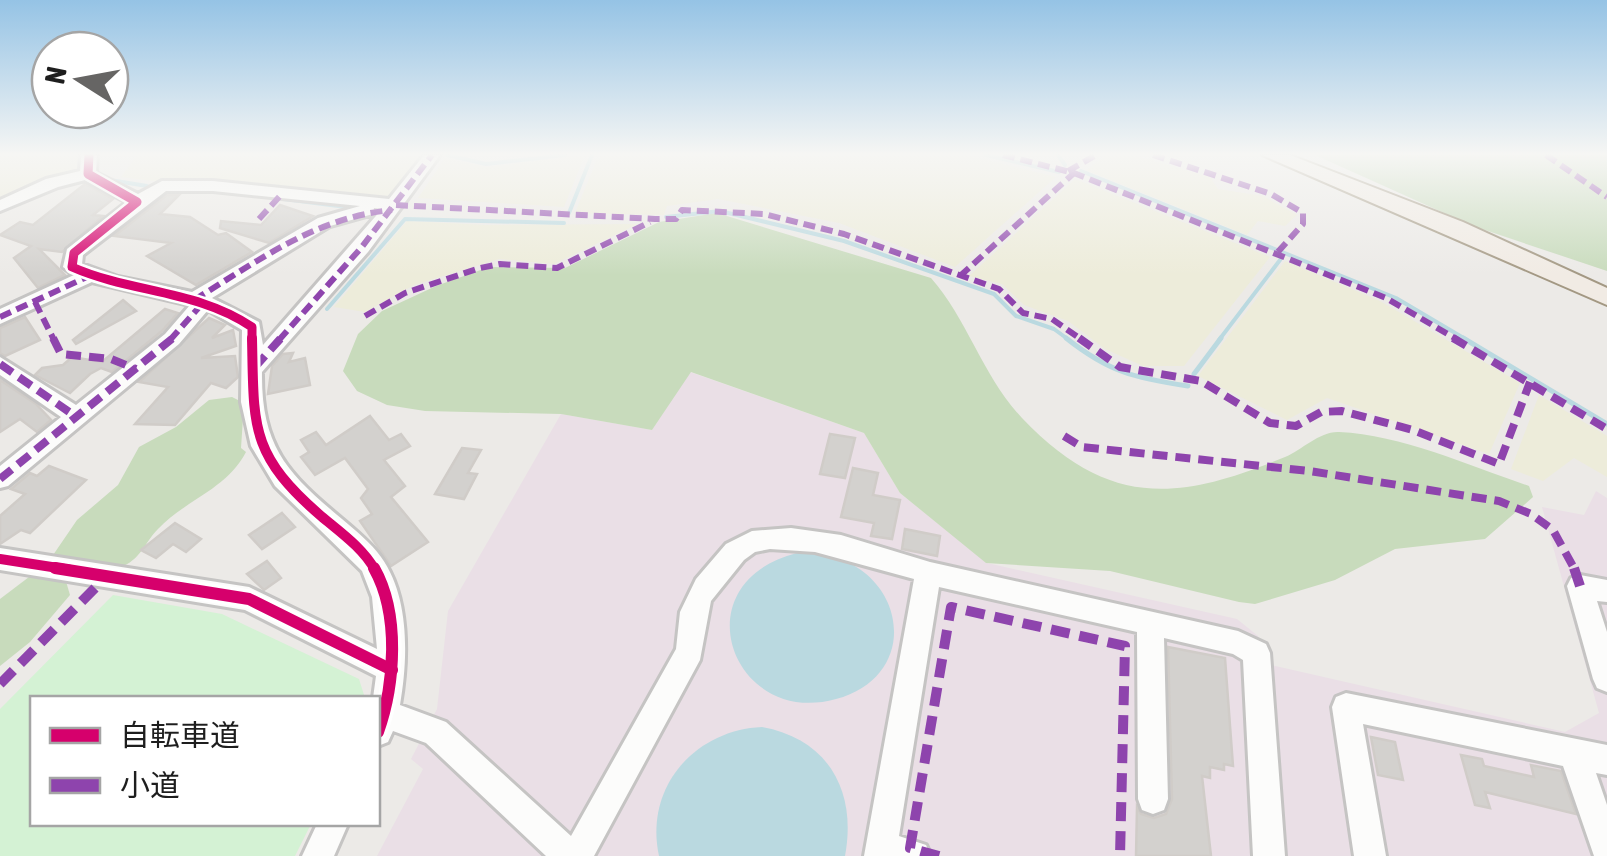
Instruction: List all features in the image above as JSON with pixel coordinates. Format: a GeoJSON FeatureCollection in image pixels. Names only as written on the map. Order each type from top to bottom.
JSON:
{"type":"FeatureCollection","features":[{"type":"Feature","properties":{"kind":"main road"},"geometry":{"type":"LineString","coordinates":[[1374,195],[1456,227],[1607,297]]}},
{"type":"Feature","properties":{"kind":"street"},"geometry":{"type":"LineString","coordinates":[[0,206],[25,195]]}},
{"type":"Feature","properties":{"kind":"street"},"geometry":{"type":"LineString","coordinates":[[131,195],[137,202]]}},
{"type":"Feature","properties":{"kind":"street"},"geometry":{"type":"LineString","coordinates":[[148,195],[74,254],[72,267],[89,276],[198,302],[240,316],[252,327],[255,367],[251,412],[262,449],[299,496],[374,566],[388,621],[392,670],[382,723],[436,732],[563,850],[563,856]]}},
{"type":"Feature","properties":{"kind":"street"},"geometry":{"type":"LineString","coordinates":[[287,195],[394,208]]}},
{"type":"Feature","properties":{"kind":"street"},"geometry":{"type":"LineString","coordinates":[[255,367],[403,195]]}},
{"type":"Feature","properties":{"kind":"street"},"geometry":{"type":"LineString","coordinates":[[0,479],[172,339],[198,302],[324,222],[352,212],[394,208]]}},
{"type":"Feature","properties":{"kind":"street"},"geometry":{"type":"LineString","coordinates":[[0,317],[89,276]]}},
{"type":"Feature","properties":{"kind":"street"},"geometry":{"type":"LineString","coordinates":[[0,364],[75,416]]}},
{"type":"Feature","properties":{"kind":"street"},"geometry":{"type":"LineString","coordinates":[[577,856],[690,651],[689,633],[696,600],[717,570],[750,542],[778,539],[892,558],[928,573],[1238,643],[1256,653],[1269,856]]}},
{"type":"Feature","properties":{"kind":"street"},"geometry":{"type":"LineString","coordinates":[[0,558],[249,600],[392,670]]}},
{"type":"Feature","properties":{"kind":"street"},"geometry":{"type":"LineString","coordinates":[[915,856],[881,851],[928,573]]}},
{"type":"Feature","properties":{"kind":"street"},"geometry":{"type":"LineString","coordinates":[[1607,591],[1580,586],[1607,679]]}},
{"type":"Feature","properties":{"kind":"street"},"geometry":{"type":"LineString","coordinates":[[1150,622],[1153,800]]}},
{"type":"Feature","properties":{"kind":"street"},"geometry":{"type":"LineString","coordinates":[[1370,856],[1346,707],[1607,760]]}},
{"type":"Feature","properties":{"kind":"street"},"geometry":{"type":"LineString","coordinates":[[1574,753],[1607,850]]}},
{"type":"Feature","properties":{"kind":"street"},"geometry":{"type":"LineString","coordinates":[[318,856],[332,826]]}},
{"type":"Feature","properties":{"kind":"shaded area"},"geometry":{"type":"Polygon","coordinates":[[[690,372],[864,433],[900,493],[987,563],[1237,619],[1258,636],[1271,665],[1565,732],[1599,713],[1542,507],[1584,515],[1596,491],[1607,498],[1607,856],[377,856],[423,769],[411,759],[437,709],[448,611],[561,414],[652,430],[690,372]]]}},
{"type":"Feature","properties":{"kind":"green space"},"geometry":{"type":"Polygon","coordinates":[[[0,195],[22,195],[0,203],[0,195]]]}},
{"type":"Feature","properties":{"kind":"green space"},"geometry":{"type":"Polygon","coordinates":[[[332,195],[394,195],[392,198],[332,195]]]}},
{"type":"Feature","properties":{"kind":"green space"},"geometry":{"type":"Polygon","coordinates":[[[420,195],[569,195],[564,207],[418,198],[420,195]]]}},
{"type":"Feature","properties":{"kind":"green space"},"geometry":{"type":"Polygon","coordinates":[[[582,195],[1036,195],[955,267],[839,223],[718,199],[667,206],[664,215],[575,213],[582,195]]]}},
{"type":"Feature","properties":{"kind":"green space"},"geometry":{"type":"Polygon","coordinates":[[[1058,195],[1115,195],[1270,257],[1184,366],[1143,366],[1105,349],[1068,321],[1024,305],[1002,284],[969,276],[1058,195]]]}},
{"type":"Feature","properties":{"kind":"green space"},"geometry":{"type":"Polygon","coordinates":[[[1148,195],[1256,195],[1297,215],[1285,226],[1258,221],[1247,235],[1148,195]]]}},
{"type":"Feature","properties":{"kind":"green space"},"geometry":{"type":"Polygon","coordinates":[[[1404,195],[1607,195],[1607,271],[1473,226],[1404,195]]]}},
{"type":"Feature","properties":{"kind":"green space"},"geometry":{"type":"Polygon","coordinates":[[[717,213],[931,278],[1008,402],[1022,418],[1054,448],[1085,469],[1115,482],[1146,488],[1178,488],[1211,482],[1247,472],[1339,432],[1387,439],[1436,453],[1529,486],[1533,497],[1485,539],[1395,549],[1335,580],[1255,604],[1110,571],[986,563],[900,493],[864,433],[691,372],[652,430],[561,414],[425,411],[387,405],[357,391],[343,371],[358,334],[382,311],[436,286],[489,267],[565,268],[659,222],[717,213]]]}},
{"type":"Feature","properties":{"kind":"green space"},"geometry":{"type":"Polygon","coordinates":[[[407,221],[638,224],[554,264],[499,259],[414,285],[365,312],[334,307],[407,221]]]}},
{"type":"Feature","properties":{"kind":"green space"},"geometry":{"type":"Polygon","coordinates":[[[1285,261],[1380,301],[1520,383],[1489,454],[1327,398],[1287,420],[1198,376],[1285,261]]]}},
{"type":"Feature","properties":{"kind":"green space"},"geometry":{"type":"Polygon","coordinates":[[[1539,395],[1607,436],[1607,477],[1574,458],[1543,481],[1511,469],[1539,395]]]}},
{"type":"Feature","properties":{"kind":"green space"},"geometry":{"type":"Polygon","coordinates":[[[232,397],[244,403],[241,448],[246,452],[228,476],[169,519],[127,564],[104,569],[49,561],[77,520],[118,485],[139,447],[176,427],[209,400],[232,397]]]}},
{"type":"Feature","properties":{"kind":"green space"},"geometry":{"type":"Polygon","coordinates":[[[53,574],[65,578],[70,595],[30,642],[0,666],[0,599],[29,577],[53,574]]]}},
{"type":"Feature","properties":{"kind":"green space"},"geometry":{"type":"Polygon","coordinates":[[[113,595],[222,614],[359,679],[364,696],[30,696],[30,826],[310,826],[295,856],[0,856],[0,709],[113,595]]]}},
{"type":"Feature","properties":{"kind":"water"},"geometry":{"type":"Polygon","coordinates":[[[797,553],[833,557],[861,570],[881,590],[892,614],[894,640],[885,665],[866,685],[836,699],[800,702],[769,693],[747,673],[733,648],[730,620],[739,593],[761,569],[797,553]]]}},
{"type":"Feature","properties":{"kind":"water"},"geometry":{"type":"Polygon","coordinates":[[[762,727],[805,743],[833,772],[847,811],[845,856],[659,856],[659,807],[680,767],[716,739],[762,727]]]}},
{"type":"Feature","properties":{"kind":"building"},"geometry":{"type":"Polygon","coordinates":[[[71,195],[105,195],[113,199],[93,215],[103,216],[62,252],[39,249],[65,275],[38,288],[14,258],[31,246],[0,235],[20,222],[33,225],[71,195]]]}},
{"type":"Feature","properties":{"kind":"building"},"geometry":{"type":"Polygon","coordinates":[[[167,195],[179,195],[160,214],[190,217],[218,235],[226,233],[252,252],[196,285],[147,256],[171,243],[114,236],[167,195]]]}},
{"type":"Feature","properties":{"kind":"building"},"geometry":{"type":"Polygon","coordinates":[[[280,205],[313,216],[269,243],[220,228],[221,221],[261,225],[280,205]]]}},
{"type":"Feature","properties":{"kind":"building"},"geometry":{"type":"Polygon","coordinates":[[[123,300],[136,311],[76,344],[73,340],[123,300]]]}},
{"type":"Feature","properties":{"kind":"building"},"geometry":{"type":"Polygon","coordinates":[[[165,309],[178,313],[112,372],[101,368],[70,393],[35,375],[42,368],[63,365],[72,357],[102,362],[165,309]]]}},
{"type":"Feature","properties":{"kind":"building"},"geometry":{"type":"Polygon","coordinates":[[[25,317],[40,340],[5,356],[0,353],[0,328],[25,317]]]}},
{"type":"Feature","properties":{"kind":"building"},"geometry":{"type":"Polygon","coordinates":[[[209,318],[225,325],[212,338],[233,330],[236,346],[201,358],[235,356],[238,377],[226,388],[211,383],[175,425],[135,424],[168,387],[139,382],[209,318]]]}},
{"type":"Feature","properties":{"kind":"building"},"geometry":{"type":"Polygon","coordinates":[[[293,353],[289,362],[305,358],[310,385],[268,394],[272,366],[283,354],[293,353]]]}},
{"type":"Feature","properties":{"kind":"building"},"geometry":{"type":"Polygon","coordinates":[[[0,380],[36,404],[51,420],[37,432],[20,419],[0,432],[0,380]]]}},
{"type":"Feature","properties":{"kind":"building"},"geometry":{"type":"Polygon","coordinates":[[[370,416],[389,440],[401,434],[410,446],[384,460],[405,486],[391,497],[428,542],[391,566],[360,521],[372,514],[361,498],[368,489],[345,458],[315,475],[301,457],[309,452],[301,440],[316,432],[326,445],[370,416]]]}},
{"type":"Feature","properties":{"kind":"building"},"geometry":{"type":"Polygon","coordinates":[[[830,434],[855,438],[845,478],[820,474],[830,434]]]}},
{"type":"Feature","properties":{"kind":"building"},"geometry":{"type":"Polygon","coordinates":[[[462,448],[481,450],[468,473],[477,474],[464,499],[435,494],[462,448]]]}},
{"type":"Feature","properties":{"kind":"building"},"geometry":{"type":"Polygon","coordinates":[[[49,466],[86,480],[30,533],[21,530],[0,544],[0,516],[25,494],[11,489],[30,473],[37,476],[49,466]]]}},
{"type":"Feature","properties":{"kind":"building"},"geometry":{"type":"Polygon","coordinates":[[[853,468],[878,473],[873,495],[900,500],[892,539],[871,536],[874,523],[841,517],[853,468]]]}},
{"type":"Feature","properties":{"kind":"building"},"geometry":{"type":"Polygon","coordinates":[[[282,513],[295,527],[262,549],[249,535],[282,513]]]}},
{"type":"Feature","properties":{"kind":"building"},"geometry":{"type":"Polygon","coordinates":[[[175,523],[201,539],[186,552],[173,544],[156,558],[141,550],[175,523]]]}},
{"type":"Feature","properties":{"kind":"building"},"geometry":{"type":"Polygon","coordinates":[[[905,529],[940,536],[937,556],[902,549],[905,529]]]}},
{"type":"Feature","properties":{"kind":"building"},"geometry":{"type":"Polygon","coordinates":[[[267,561],[281,578],[264,590],[247,574],[267,561]]]}},
{"type":"Feature","properties":{"kind":"building"},"geometry":{"type":"Polygon","coordinates":[[[1168,647],[1225,658],[1233,766],[1224,764],[1224,770],[1210,767],[1210,778],[1202,776],[1211,856],[1136,856],[1137,807],[1141,814],[1154,818],[1166,814],[1172,799],[1168,647]]]}},
{"type":"Feature","properties":{"kind":"building"},"geometry":{"type":"Polygon","coordinates":[[[1371,737],[1395,742],[1403,780],[1378,775],[1371,737]]]}},
{"type":"Feature","properties":{"kind":"building"},"geometry":{"type":"Polygon","coordinates":[[[1461,755],[1482,759],[1484,766],[1534,777],[1531,765],[1561,771],[1576,814],[1485,792],[1490,808],[1475,805],[1461,755]]]}},
{"type":"Feature","properties":{"kind":"waterway"},"geometry":{"type":"LineString","coordinates":[[252,195],[354,208]]}},
{"type":"Feature","properties":{"kind":"waterway"},"geometry":{"type":"LineString","coordinates":[[569,213],[576,195]]}},
{"type":"Feature","properties":{"kind":"waterway"},"geometry":{"type":"LineString","coordinates":[[1140,195],[1396,298],[1467,340]]}},
{"type":"Feature","properties":{"kind":"waterway"},"geometry":{"type":"LineString","coordinates":[[666,217],[720,211],[844,241],[994,294],[1016,316],[1054,329],[1069,340]]}},
{"type":"Feature","properties":{"kind":"waterway"},"geometry":{"type":"LineString","coordinates":[[327,309],[405,219],[564,223]]}},
{"type":"Feature","properties":{"kind":"waterway"},"geometry":{"type":"LineString","coordinates":[[1219,340],[1280,260]]}},
{"type":"Feature","properties":{"kind":"waterway"},"geometry":{"type":"LineString","coordinates":[[1066,338],[1123,372],[1188,386]]}},
{"type":"Feature","properties":{"kind":"waterway"},"geometry":{"type":"LineString","coordinates":[[1194,374],[1221,338]]}},
{"type":"Feature","properties":{"kind":"waterway"},"geometry":{"type":"LineString","coordinates":[[1463,338],[1607,424]]}},
{"type":"Feature","properties":{"kind":"marked path"},"geometry":{"type":"LineString","coordinates":[[255,367],[361,248],[402,195]]}},
{"type":"Feature","properties":{"kind":"marked path"},"geometry":{"type":"LineString","coordinates":[[960,276],[1050,195]]}},
{"type":"Feature","properties":{"kind":"marked path"},"geometry":{"type":"LineString","coordinates":[[1129,195],[1386,298],[1607,429]]}},
{"type":"Feature","properties":{"kind":"marked path"},"geometry":{"type":"LineString","coordinates":[[1273,195],[1303,213],[1303,224],[1276,254]]}},
{"type":"Feature","properties":{"kind":"marked path"},"geometry":{"type":"LineString","coordinates":[[259,219],[280,196]]}},
{"type":"Feature","properties":{"kind":"marked path"},"geometry":{"type":"LineString","coordinates":[[396,205],[655,219],[676,219],[682,210],[724,210],[804,223],[999,289],[1023,313],[1052,319],[1120,367],[1201,381],[1270,423],[1296,426],[1321,412],[1342,411],[1413,430],[1499,464],[1530,382]]}},
{"type":"Feature","properties":{"kind":"marked path"},"geometry":{"type":"LineString","coordinates":[[194,300],[314,229],[365,212],[392,210]]}},
{"type":"Feature","properties":{"kind":"marked path"},"geometry":{"type":"LineString","coordinates":[[365,316],[405,293],[480,268],[500,264],[557,268],[650,222]]}},
{"type":"Feature","properties":{"kind":"marked path"},"geometry":{"type":"LineString","coordinates":[[0,317],[89,276]]}},
{"type":"Feature","properties":{"kind":"marked path"},"geometry":{"type":"LineString","coordinates":[[35,302],[61,354],[111,359],[136,369]]}},
{"type":"Feature","properties":{"kind":"marked path"},"geometry":{"type":"LineString","coordinates":[[0,479],[172,339],[202,304]]}},
{"type":"Feature","properties":{"kind":"marked path"},"geometry":{"type":"LineString","coordinates":[[0,364],[75,416]]}},
{"type":"Feature","properties":{"kind":"marked path"},"geometry":{"type":"LineString","coordinates":[[1064,436],[1082,447],[1309,471],[1499,501],[1531,514],[1553,530],[1568,553],[1580,586]]}},
{"type":"Feature","properties":{"kind":"marked path"},"geometry":{"type":"LineString","coordinates":[[0,684],[106,577]]}},
{"type":"Feature","properties":{"kind":"marked path"},"geometry":{"type":"LineString","coordinates":[[939,856],[910,848],[951,607],[1125,646],[1120,856]]}},
{"type":"Feature","properties":{"kind":"cycle path"},"geometry":{"type":"LineString","coordinates":[[128,195],[137,202],[74,253],[72,267],[116,283],[211,304],[252,327],[253,417],[262,446],[284,480],[358,549],[379,578],[391,646],[388,695],[380,727]]}},
{"type":"Feature","properties":{"kind":"cycle path"},"geometry":{"type":"LineString","coordinates":[[0,559],[249,599],[392,670]]}}]}
